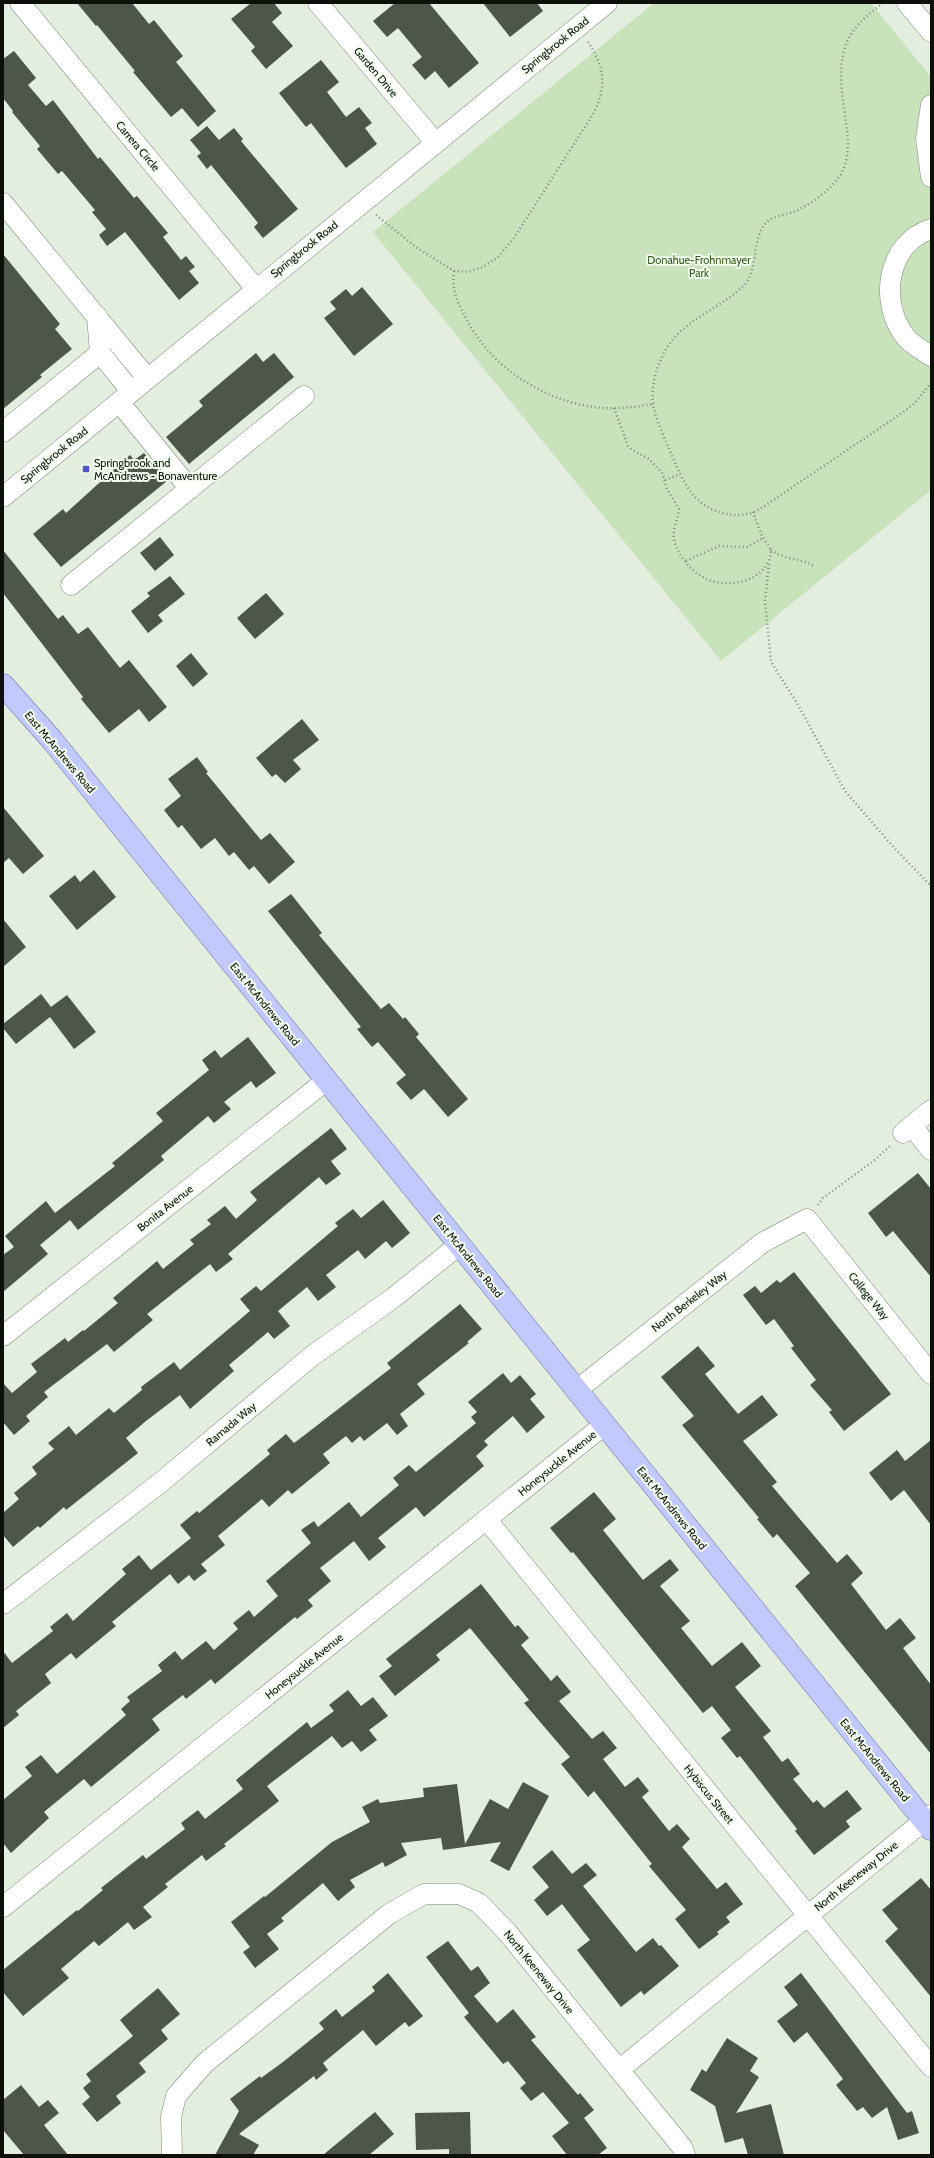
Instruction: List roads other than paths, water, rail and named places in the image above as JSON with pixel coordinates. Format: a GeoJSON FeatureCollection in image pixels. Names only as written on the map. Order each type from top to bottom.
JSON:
{"type":"FeatureCollection","features":[{"type":"Feature","properties":{"kind":"main road","name":"East McAndrews Road"},"geometry":{"type":"LineString","coordinates":[[3,685],[52,740],[604,1424],[929,1821]]}},
{"type":"Feature","properties":{"kind":"street","name":"Carrera Circle"},"geometry":{"type":"LineString","coordinates":[[20,3],[256,289]]}},
{"type":"Feature","properties":{"kind":"street","name":"Garden Drive"},"geometry":{"type":"LineString","coordinates":[[318,3],[435,142]]}},
{"type":"Feature","properties":{"kind":"street"},"geometry":{"type":"LineString","coordinates":[[907,3],[931,32]]}},
{"type":"Feature","properties":{"kind":"street","name":"Springbrook Road"},"geometry":{"type":"LineString","coordinates":[[3,497],[577,27],[597,6]]}},
{"type":"Feature","properties":{"kind":"street"},"geometry":{"type":"LineString","coordinates":[[931,105],[926,138],[931,177]]}},
{"type":"Feature","properties":{"kind":"street"},"geometry":{"type":"LineString","coordinates":[[3,203],[148,378]]}},
{"type":"Feature","properties":{"kind":"street"},"geometry":{"type":"LineString","coordinates":[[931,229],[924,231],[910,242],[897,256],[891,276],[889,295],[893,316],[904,336],[931,356]]}},
{"type":"Feature","properties":{"kind":"street"},"geometry":{"type":"LineString","coordinates":[[97,316],[100,353],[125,396],[190,489]]}},
{"type":"Feature","properties":{"kind":"street"},"geometry":{"type":"LineString","coordinates":[[3,432],[100,353]]}},
{"type":"Feature","properties":{"kind":"street"},"geometry":{"type":"LineString","coordinates":[[72,585],[304,396]]}},
{"type":"Feature","properties":{"kind":"street","name":"Bonita Avenue"},"geometry":{"type":"LineString","coordinates":[[3,1336],[327,1080]]}},
{"type":"Feature","properties":{"kind":"street"},"geometry":{"type":"LineString","coordinates":[[931,1110],[907,1130],[931,1150]]}},
{"type":"Feature","properties":{"kind":"street","name":"College Way"},"geometry":{"type":"LineString","coordinates":[[807,1219],[931,1374]]}},
{"type":"Feature","properties":{"kind":"street","name":"North Berkeley Way"},"geometry":{"type":"LineString","coordinates":[[577,1390],[762,1243],[807,1219]]}},
{"type":"Feature","properties":{"kind":"street","name":"Ramada Way"},"geometry":{"type":"LineString","coordinates":[[3,1604],[160,1484],[312,1356],[393,1298],[459,1245]]}},
{"type":"Feature","properties":{"kind":"street","name":"Honeysuckle Avenue"},"geometry":{"type":"LineString","coordinates":[[3,1907],[488,1520],[604,1424]]}},
{"type":"Feature","properties":{"kind":"street","name":"Hybiscus Street"},"geometry":{"type":"LineString","coordinates":[[488,1520],[931,2067]]}},
{"type":"Feature","properties":{"kind":"street","name":"North Keeneway Drive"},"geometry":{"type":"LineString","coordinates":[[172,2155],[171,2117],[176,2096],[205,2063],[389,1914],[424,1894],[458,1894],[479,1903],[507,1932],[619,2070],[808,1916],[929,1821]]}},
{"type":"Feature","properties":{"kind":"street"},"geometry":{"type":"LineString","coordinates":[[619,2070],[682,2147],[685,2155]]}},
{"type":"Feature","properties":{"kind":"place","name":"Springbrook and McAndrews - Bonaventure"},"geometry":{"type":"Point","coordinates":[86,469]}},
{"type":"Feature","properties":{"kind":"park label","name":"Donahue-Frohnmayer Park"},"geometry":{"type":"Point","coordinates":[699,266]}}]}
